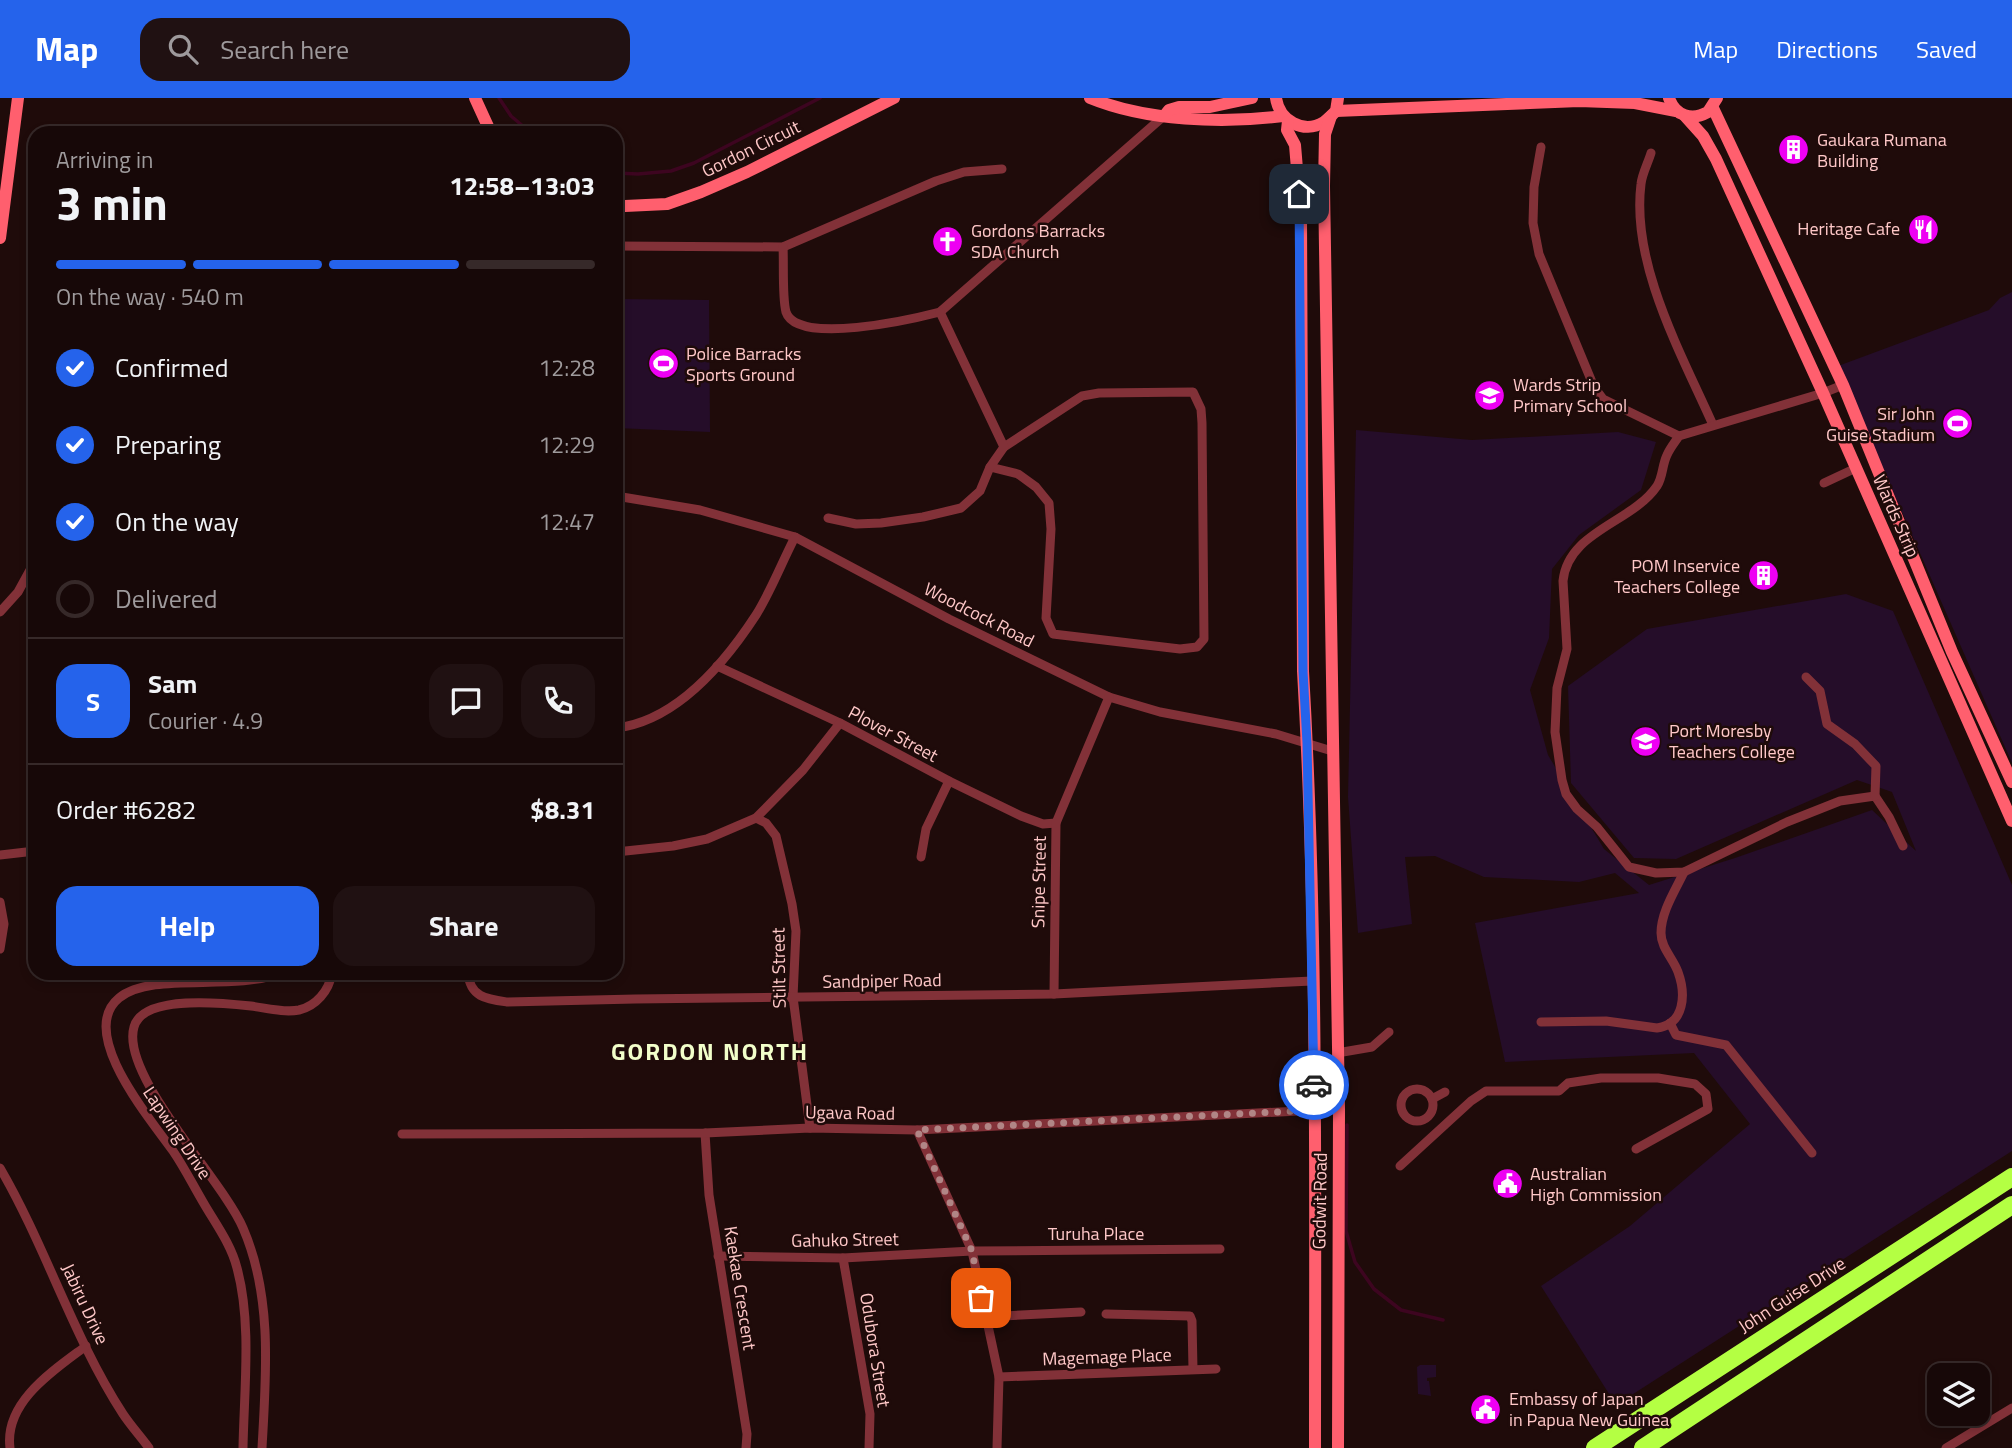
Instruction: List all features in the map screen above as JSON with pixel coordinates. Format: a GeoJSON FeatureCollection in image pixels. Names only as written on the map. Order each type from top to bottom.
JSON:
{"type":"FeatureCollection","features":[{"type":"Feature","properties":{"kind":"highway","name":"John Guise Drive"},"geometry":{"type":"LineString","coordinates":[[1595,1448],[2012,1177]]}},
{"type":"Feature","properties":{"kind":"highway"},"geometry":{"type":"LineString","coordinates":[[1643,1448],[2012,1205]]}},
{"type":"Feature","properties":{"kind":"main road"},"geometry":{"type":"LineString","coordinates":[[0,238],[18,98]]}},
{"type":"Feature","properties":{"kind":"main road"},"geometry":{"type":"LineString","coordinates":[[475,98],[488,126]]}},
{"type":"Feature","properties":{"kind":"main road","name":"Gordon Circuit"},"geometry":{"type":"LineString","coordinates":[[623,206],[667,204],[701,192],[747,172],[894,98]]}},
{"type":"Feature","properties":{"kind":"main road"},"geometry":{"type":"LineString","coordinates":[[1090,98],[1125,109],[1165,115],[1243,121],[1286,118],[1306,127],[1315,126],[1335,108],[1634,103],[1703,115],[1717,101]]}},
{"type":"Feature","properties":{"kind":"main road"},"geometry":{"type":"LineString","coordinates":[[1165,115],[1169,110],[1179,107],[1210,107],[1252,98]]}},
{"type":"Feature","properties":{"kind":"main road","name":"Godwit Road"},"geometry":{"type":"LineString","coordinates":[[1276,98],[1295,145],[1301,217],[1303,657],[1315,1110],[1315,1448]]}},
{"type":"Feature","properties":{"kind":"main road","name":"Wards Strip"},"geometry":{"type":"LineString","coordinates":[[1669,98],[1703,136],[1716,159],[1824,393],[2012,821]]}},
{"type":"Feature","properties":{"kind":"main road","name":"Wards Strip"},"geometry":{"type":"LineString","coordinates":[[1717,101],[1843,385],[1952,652],[2012,782]]}},
{"type":"Feature","properties":{"kind":"main road","name":"Godwit Road"},"geometry":{"type":"LineString","coordinates":[[1335,108],[1325,134],[1324,186],[1339,1109],[1338,1448]]}},
{"type":"Feature","properties":{"kind":"street"},"geometry":{"type":"LineString","coordinates":[[783,247],[786,313],[795,323],[809,328],[838,329],[911,320],[940,312],[1165,115]]}},
{"type":"Feature","properties":{"kind":"street"},"geometry":{"type":"LineString","coordinates":[[1541,147],[1534,187],[1534,223],[1539,254],[1594,387],[1603,399],[1679,436]]}},
{"type":"Feature","properties":{"kind":"street"},"geometry":{"type":"LineString","coordinates":[[1651,153],[1641,182],[1640,229],[1654,285],[1713,425]]}},
{"type":"Feature","properties":{"kind":"street"},"geometry":{"type":"LineString","coordinates":[[623,246],[783,247],[936,181],[964,172],[1002,169]]}},
{"type":"Feature","properties":{"kind":"street"},"geometry":{"type":"LineString","coordinates":[[940,312],[1004,447]]}},
{"type":"Feature","properties":{"kind":"street"},"geometry":{"type":"LineString","coordinates":[[1843,385],[1679,436],[1667,455],[1658,484],[1646,498],[1570,557],[1564,570],[1567,649],[1557,688],[1555,732],[1566,793],[1629,867],[1656,873],[1684,872],[1787,821],[1840,801],[1875,796]]}},
{"type":"Feature","properties":{"kind":"street"},"geometry":{"type":"LineString","coordinates":[[828,518],[856,524],[881,523],[961,508],[980,491],[990,467],[1004,447],[1082,396],[1100,393],[1194,392],[1201,408],[1202,423],[1203,639],[1197,647],[1180,649],[1053,634],[1046,618],[1051,529],[1049,503],[1036,487],[1018,474],[990,467]]}},
{"type":"Feature","properties":{"kind":"street"},"geometry":{"type":"LineString","coordinates":[[1824,483],[1856,468]]}},
{"type":"Feature","properties":{"kind":"street","name":"Woodcock Road"},"geometry":{"type":"LineString","coordinates":[[623,497],[700,510],[795,537],[949,619],[1109,696],[1160,712],[1276,734],[1332,751]]}},
{"type":"Feature","properties":{"kind":"street"},"geometry":{"type":"LineString","coordinates":[[623,727],[645,722],[662,713],[718,666],[756,614],[795,537]]}},
{"type":"Feature","properties":{"kind":"street"},"geometry":{"type":"LineString","coordinates":[[0,612],[18,592],[28,574]]}},
{"type":"Feature","properties":{"kind":"street","name":"Plover Street"},"geometry":{"type":"LineString","coordinates":[[718,666],[840,723],[949,781],[1034,821],[1043,824],[1056,823]]}},
{"type":"Feature","properties":{"kind":"street"},"geometry":{"type":"LineString","coordinates":[[1806,677],[1820,691],[1828,724],[1855,744],[1876,766],[1875,796],[1903,846]]}},
{"type":"Feature","properties":{"kind":"street","name":"Snipe Street"},"geometry":{"type":"LineString","coordinates":[[1054,995],[1056,823],[1109,696]]}},
{"type":"Feature","properties":{"kind":"street"},"geometry":{"type":"LineString","coordinates":[[623,851],[707,839],[756,818],[803,770],[840,723]]}},
{"type":"Feature","properties":{"kind":"street"},"geometry":{"type":"LineString","coordinates":[[921,857],[926,830],[949,781]]}},
{"type":"Feature","properties":{"kind":"street","name":"Stilt Street"},"geometry":{"type":"LineString","coordinates":[[756,818],[766,823],[776,836],[786,873],[796,932],[793,998],[810,1128]]}},
{"type":"Feature","properties":{"kind":"street"},"geometry":{"type":"LineString","coordinates":[[0,855],[28,852]]}},
{"type":"Feature","properties":{"kind":"street"},"geometry":{"type":"LineString","coordinates":[[1541,1022],[1606,1021],[1657,1028],[1670,1023],[1680,1013],[1683,1004],[1678,972],[1663,945],[1661,928],[1663,916],[1684,872]]}},
{"type":"Feature","properties":{"kind":"street"},"geometry":{"type":"LineString","coordinates":[[0,902],[4,924],[0,948]]}},
{"type":"Feature","properties":{"kind":"street","name":"Lapwing Drive"},"geometry":{"type":"LineString","coordinates":[[243,1448],[245,1312],[237,1266],[230,1248],[174,1153],[139,1107],[124,1082],[113,1055],[107,1027],[111,1006],[121,996],[137,987],[256,980]]}},
{"type":"Feature","properties":{"kind":"street"},"geometry":{"type":"LineString","coordinates":[[262,1448],[265,1319],[256,1266],[244,1228],[224,1192],[150,1091],[136,1057],[133,1031],[140,1015],[148,1010],[173,1004],[223,1004],[299,1010],[320,998],[329,980]]}},
{"type":"Feature","properties":{"kind":"street","name":"Sandpiper Road"},"geometry":{"type":"LineString","coordinates":[[469,980],[473,992],[507,1002],[1054,995],[1312,981]]}},
{"type":"Feature","properties":{"kind":"street"},"geometry":{"type":"LineString","coordinates":[[1670,1023],[1676,1035],[1726,1045],[1812,1153]]}},
{"type":"Feature","properties":{"kind":"street"},"geometry":{"type":"LineString","coordinates":[[1337,1053],[1372,1047],[1389,1032]]}},
{"type":"Feature","properties":{"kind":"street"},"geometry":{"type":"LineString","coordinates":[[1400,1166],[1438,1130],[1486,1091],[1559,1091],[1568,1083],[1601,1078],[1647,1078],[1695,1084],[1706,1094],[1708,1109],[1636,1149]]}},
{"type":"Feature","properties":{"kind":"street"},"geometry":{"type":"LineString","coordinates":[[1421,1089],[1432,1099],[1433,1108],[1425,1119],[1417,1121],[1405,1116],[1401,1108],[1403,1097],[1410,1090],[1421,1089]]}},
{"type":"Feature","properties":{"kind":"street"},"geometry":{"type":"LineString","coordinates":[[1432,1099],[1446,1092]]}},
{"type":"Feature","properties":{"kind":"street","name":"Ugava Road"},"geometry":{"type":"LineString","coordinates":[[402,1134],[705,1133],[810,1128],[917,1130],[1339,1109]]}},
{"type":"Feature","properties":{"kind":"street"},"geometry":{"type":"LineString","coordinates":[[1425,1119],[1438,1130]]}},
{"type":"Feature","properties":{"kind":"street"},"geometry":{"type":"LineString","coordinates":[[917,1130],[972,1251],[999,1377],[997,1448]]}},
{"type":"Feature","properties":{"kind":"street","name":"Kaekae Crescent"},"geometry":{"type":"LineString","coordinates":[[705,1133],[709,1195],[747,1434],[746,1448]]}},
{"type":"Feature","properties":{"kind":"street","name":"Jabiru Drive"},"geometry":{"type":"LineString","coordinates":[[0,1168],[27,1218],[86,1346],[123,1413],[149,1448]]}},
{"type":"Feature","properties":{"kind":"street","name":"Turuha Place"},"geometry":{"type":"LineString","coordinates":[[972,1251],[1220,1249]]}},
{"type":"Feature","properties":{"kind":"street","name":"Gahuko Street"},"geometry":{"type":"LineString","coordinates":[[718,1256],[843,1258],[972,1251]]}},
{"type":"Feature","properties":{"kind":"street","name":"Odubora Street"},"geometry":{"type":"LineString","coordinates":[[843,1258],[870,1414],[869,1448]]}},
{"type":"Feature","properties":{"kind":"street"},"geometry":{"type":"LineString","coordinates":[[984,1317],[1081,1312]]}},
{"type":"Feature","properties":{"kind":"street"},"geometry":{"type":"LineString","coordinates":[[1105,1314],[1190,1316],[1193,1369]]}},
{"type":"Feature","properties":{"kind":"street"},"geometry":{"type":"LineString","coordinates":[[10,1448],[9,1437],[13,1420],[26,1398],[48,1375],[86,1346]]}},
{"type":"Feature","properties":{"kind":"street","name":"Magemage Place"},"geometry":{"type":"LineString","coordinates":[[999,1377],[1216,1369]]}},
{"type":"Feature","properties":{"kind":"street"},"geometry":{"type":"LineString","coordinates":[[1946,1448],[2012,1408]]}},
{"type":"Feature","properties":{"kind":"shaded area","name":"Sir John Guise Stadium"},"geometry":{"type":"Polygon","coordinates":[[[2012,292],[2012,763],[1838,366],[1989,310],[2000,298],[2012,292]]]}},
{"type":"Feature","properties":{"kind":"shaded area","name":"Police Barracks Sports Ground"},"geometry":{"type":"Polygon","coordinates":[[[623,299],[709,300],[710,432],[623,428],[623,299]]]}},
{"type":"Feature","properties":{"kind":"shaded area"},"geometry":{"type":"Polygon","coordinates":[[[1356,430],[1472,440],[1618,432],[1656,442],[1641,490],[1579,535],[1552,569],[1549,638],[1530,690],[1548,755],[1604,849],[1649,885],[1872,810],[1916,851],[1892,792],[1857,780],[1676,859],[1634,858],[1571,783],[1568,686],[1647,629],[1846,594],[1893,611],[2012,885],[2012,1151],[1616,1405],[1541,1286],[1630,1226],[1750,1124],[1694,1053],[1505,1062],[1475,923],[1639,893],[1615,873],[1579,882],[1484,877],[1435,856],[1405,857],[1412,924],[1358,933],[1348,797],[1356,430]]]}},
{"type":"Feature","properties":{"kind":"shaded area"},"geometry":{"type":"Polygon","coordinates":[[[1436,1365],[1436,1377],[1427,1378],[1431,1396],[1418,1394],[1417,1367],[1436,1365]]]}},
{"type":"Feature","properties":{"kind":"waterway"},"geometry":{"type":"LineString","coordinates":[[499,98],[511,116],[523,126]]}},
{"type":"Feature","properties":{"kind":"waterway"},"geometry":{"type":"LineString","coordinates":[[623,173],[671,171],[694,163],[820,98]]}},
{"type":"Feature","properties":{"kind":"waterway"},"geometry":{"type":"LineString","coordinates":[[1347,1125],[1346,1231],[1355,1262],[1374,1289],[1401,1310],[1443,1320]]}},
{"type":"Feature","properties":{"kind":"way so far"},"geometry":{"type":"LineString","coordinates":[[981,1298],[972,1251],[917,1130],[1315,1110],[1314,1085]]}},
{"type":"Feature","properties":{"kind":"place","name":"Gaukara Rumana Building"},"geometry":{"type":"Point","coordinates":[1794,150]}},
{"type":"Feature","properties":{"kind":"place","name":"Heritage Cafe"},"geometry":{"type":"Point","coordinates":[1923,229]}},
{"type":"Feature","properties":{"kind":"place","name":"Gordons Barracks SDA Church"},"geometry":{"type":"Point","coordinates":[948,241]}},
{"type":"Feature","properties":{"kind":"place","name":"Police Barracks Sports Ground"},"geometry":{"type":"Point","coordinates":[663,364]}},
{"type":"Feature","properties":{"kind":"place","name":"Wards Strip Primary School"},"geometry":{"type":"Point","coordinates":[1490,395]}},
{"type":"Feature","properties":{"kind":"place","name":"Sir John Guise Stadium"},"geometry":{"type":"Point","coordinates":[1958,424]}},
{"type":"Feature","properties":{"kind":"place","name":"POM Inservice Teachers College"},"geometry":{"type":"Point","coordinates":[1763,576]}},
{"type":"Feature","properties":{"kind":"place","name":"Port Moresby Teachers College"},"geometry":{"type":"Point","coordinates":[1646,741]}},
{"type":"Feature","properties":{"kind":"place","name":"Australian High Commission"},"geometry":{"type":"Point","coordinates":[1507,1184]}},
{"type":"Feature","properties":{"kind":"place","name":"Embassy of Japan in Papua New Guinea"},"geometry":{"type":"Point","coordinates":[1486,1409]}},
{"type":"Feature","properties":{"kind":"district","name":"GORDON NORTH"},"geometry":{"type":"Point","coordinates":[710,1052]}},
{"type":"Feature","properties":{"kind":"route"},"geometry":{"type":"LineString","coordinates":[[1299,194],[1303,671],[1314,1085]]}}]}
